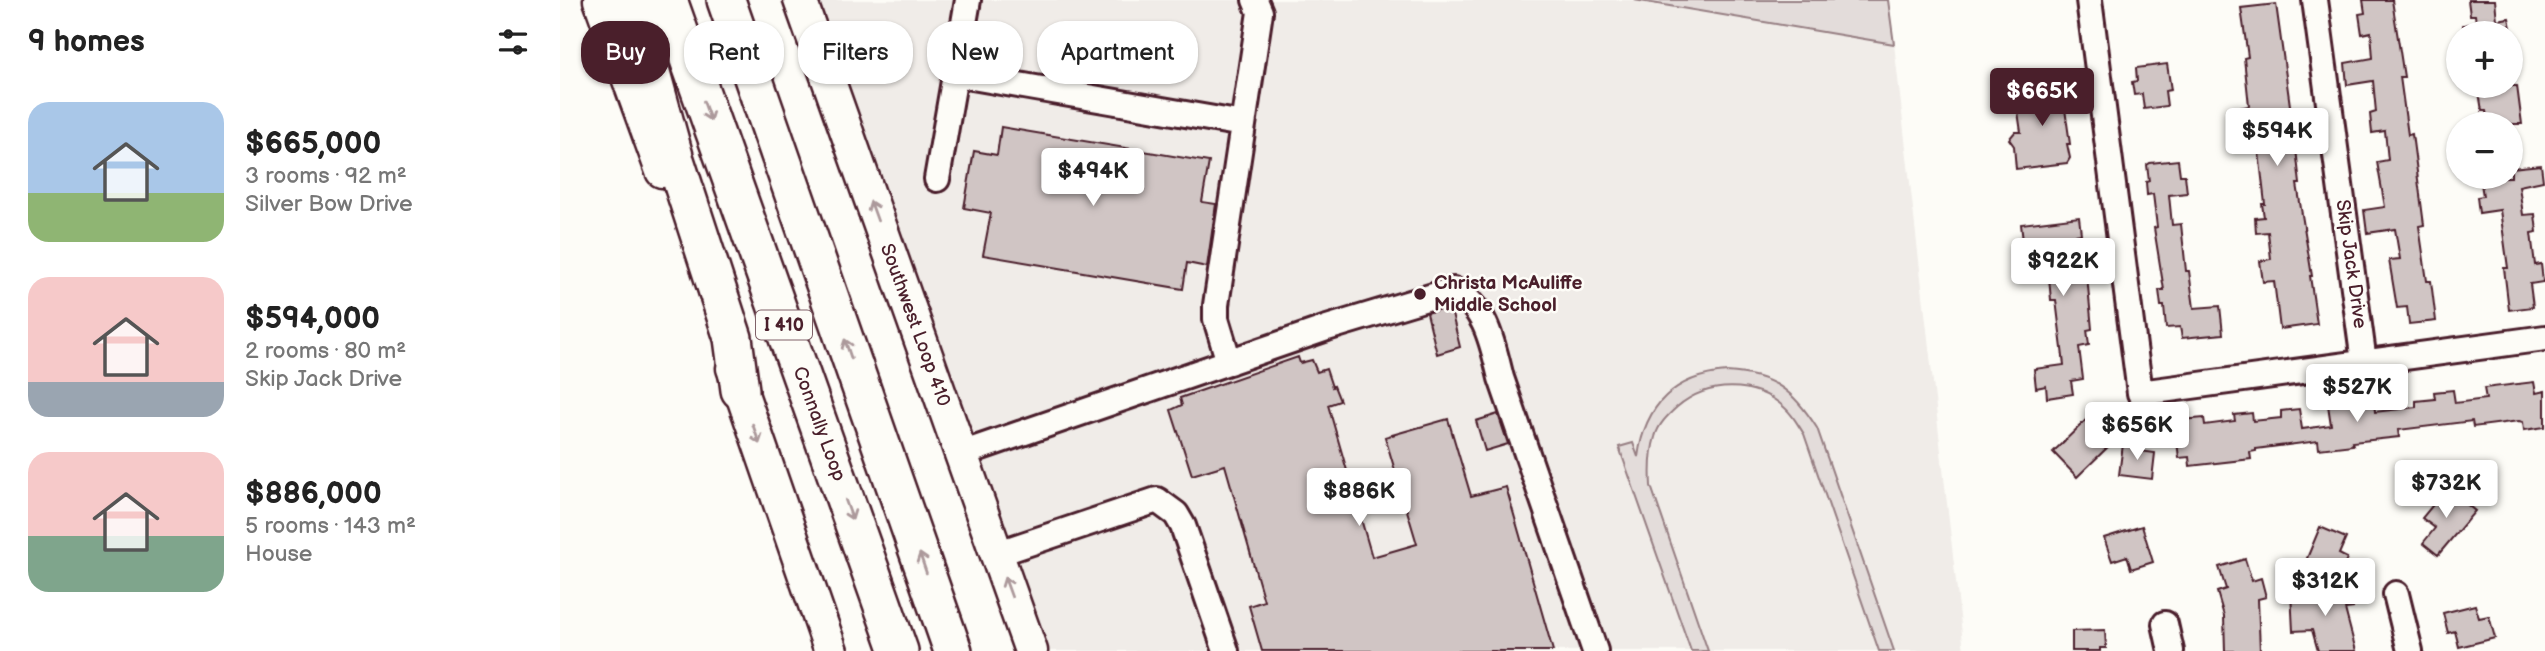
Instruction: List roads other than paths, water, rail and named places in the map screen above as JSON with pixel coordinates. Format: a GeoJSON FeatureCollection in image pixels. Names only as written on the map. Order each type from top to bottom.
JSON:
{"type":"FeatureCollection","features":[{"type":"Feature","properties":{"kind":"highway"},"geometry":{"type":"LineString","coordinates":[[631,0],[675,160],[733,338],[740,390]]}},
{"type":"Feature","properties":{"kind":"highway","name":"Connally Loop"},"geometry":{"type":"LineString","coordinates":[[668,0],[899,651]]}},
{"type":"Feature","properties":{"kind":"highway","name":"I 410"},"geometry":{"type":"LineString","coordinates":[[726,0],[953,651]]}},
{"type":"Feature","properties":{"kind":"main road"},"geometry":{"type":"LineString","coordinates":[[600,0],[831,651]]}},
{"type":"Feature","properties":{"kind":"main road","name":"Southwest Loop 410"},"geometry":{"type":"LineString","coordinates":[[800,0],[1031,651]]}},
{"type":"Feature","properties":{"kind":"street"},"geometry":{"type":"LineString","coordinates":[[965,21],[968,0]]}},
{"type":"Feature","properties":{"kind":"street"},"geometry":{"type":"LineString","coordinates":[[1229,362],[1216,319],[1216,305],[1260,12],[1255,0]]}},
{"type":"Feature","properties":{"kind":"street"},"geometry":{"type":"LineString","coordinates":[[2089,0],[2140,393],[2545,338]]}},
{"type":"Feature","properties":{"kind":"street","name":"Skip Jack Drive"},"geometry":{"type":"LineString","coordinates":[[2315,0],[2364,362]]}},
{"type":"Feature","properties":{"kind":"street"},"geometry":{"type":"LineString","coordinates":[[937,179],[954,84]]}},
{"type":"Feature","properties":{"kind":"street"},"geometry":{"type":"LineString","coordinates":[[1013,84],[1243,124]]}},
{"type":"Feature","properties":{"kind":"street"},"geometry":{"type":"LineString","coordinates":[[961,454],[1327,328],[1453,290],[1475,305],[1492,342],[1501,378],[1595,651]]}},
{"type":"Feature","properties":{"kind":"street"},"geometry":{"type":"LineString","coordinates":[[996,554],[1157,500],[1176,514],[1182,526],[1226,651]]}},
{"type":"Feature","properties":{"kind":"street"},"geometry":{"type":"LineString","coordinates":[[2396,594],[2410,651]]}},
{"type":"Feature","properties":{"kind":"street"},"geometry":{"type":"LineString","coordinates":[[2165,624],[2171,651]]}},
{"type":"Feature","properties":{"kind":"place","name":"Christa McAuliffe Middle School"},"geometry":{"type":"Point","coordinates":[1420,294]}}]}
